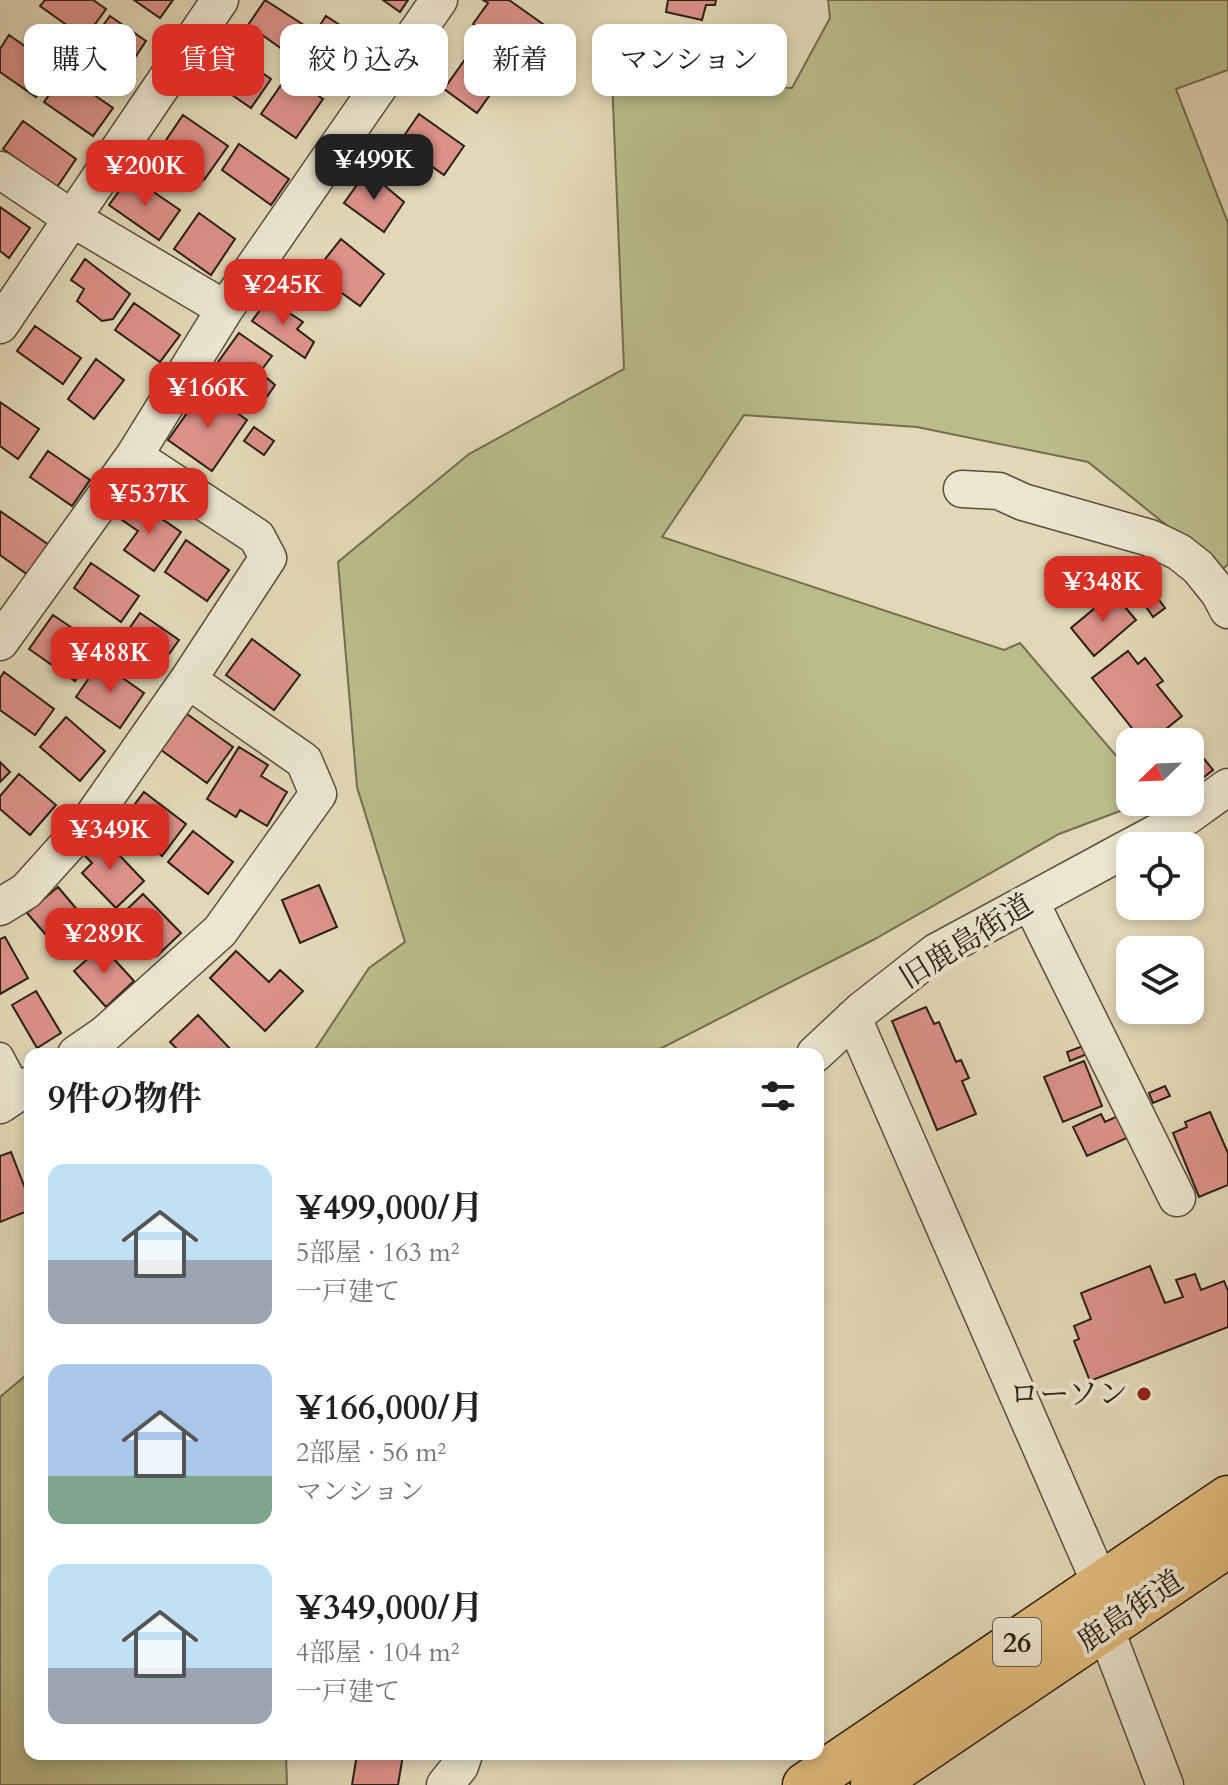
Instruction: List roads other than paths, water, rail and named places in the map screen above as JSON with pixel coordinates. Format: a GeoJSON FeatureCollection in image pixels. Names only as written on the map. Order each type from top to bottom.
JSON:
{"type":"FeatureCollection","features":[{"type":"Feature","properties":{"kind":"main road","name":"26"},"geometry":{"type":"LineString","coordinates":[[805,1785],[1228,1498]]}},
{"type":"Feature","properties":{"kind":"main road","name":"鹿島街道"},"geometry":{"type":"LineString","coordinates":[[873,1785],[1228,1545]]}},
{"type":"Feature","properties":{"kind":"street"},"geometry":{"type":"LineString","coordinates":[[0,325],[220,0]]}},
{"type":"Feature","properties":{"kind":"street"},"geometry":{"type":"LineString","coordinates":[[0,642],[134,456],[225,309],[439,0]]}},
{"type":"Feature","properties":{"kind":"street"},"geometry":{"type":"LineString","coordinates":[[0,170],[73,219],[225,309]]}},
{"type":"Feature","properties":{"kind":"street"},"geometry":{"type":"LineString","coordinates":[[0,907],[26,891],[91,819],[268,558],[257,537],[134,456]]}},
{"type":"Feature","properties":{"kind":"street"},"geometry":{"type":"LineString","coordinates":[[962,489],[999,491],[1023,502],[1150,538],[1179,552],[1198,567],[1228,610]]}},
{"type":"Feature","properties":{"kind":"street"},"geometry":{"type":"LineString","coordinates":[[85,1048],[105,1034],[220,931],[318,794],[304,761],[188,680]]}},
{"type":"Feature","properties":{"kind":"street","name":"旧鹿島街道"},"geometry":{"type":"LineString","coordinates":[[1158,832],[1186,817],[1228,787]]}},
{"type":"Feature","properties":{"kind":"street","name":"旧鹿島街道"},"geometry":{"type":"LineString","coordinates":[[821,1048],[853,1018],[936,952],[1116,854]]}},
{"type":"Feature","properties":{"kind":"street"},"geometry":{"type":"LineString","coordinates":[[1030,901],[1177,1198]]}},
{"type":"Feature","properties":{"kind":"street"},"geometry":{"type":"LineString","coordinates":[[853,1018],[1101,1585]]}},
{"type":"Feature","properties":{"kind":"street"},"geometry":{"type":"LineString","coordinates":[[0,1056],[16,1094]]}},
{"type":"Feature","properties":{"kind":"street"},"geometry":{"type":"LineString","coordinates":[[1105,1628],[1165,1785]]}},
{"type":"Feature","properties":{"kind":"street"},"geometry":{"type":"LineString","coordinates":[[445,1785],[462,1760]]}},
{"type":"Feature","properties":{"kind":"place","name":"ローソン"},"geometry":{"type":"Point","coordinates":[1144,1394]}}]}
